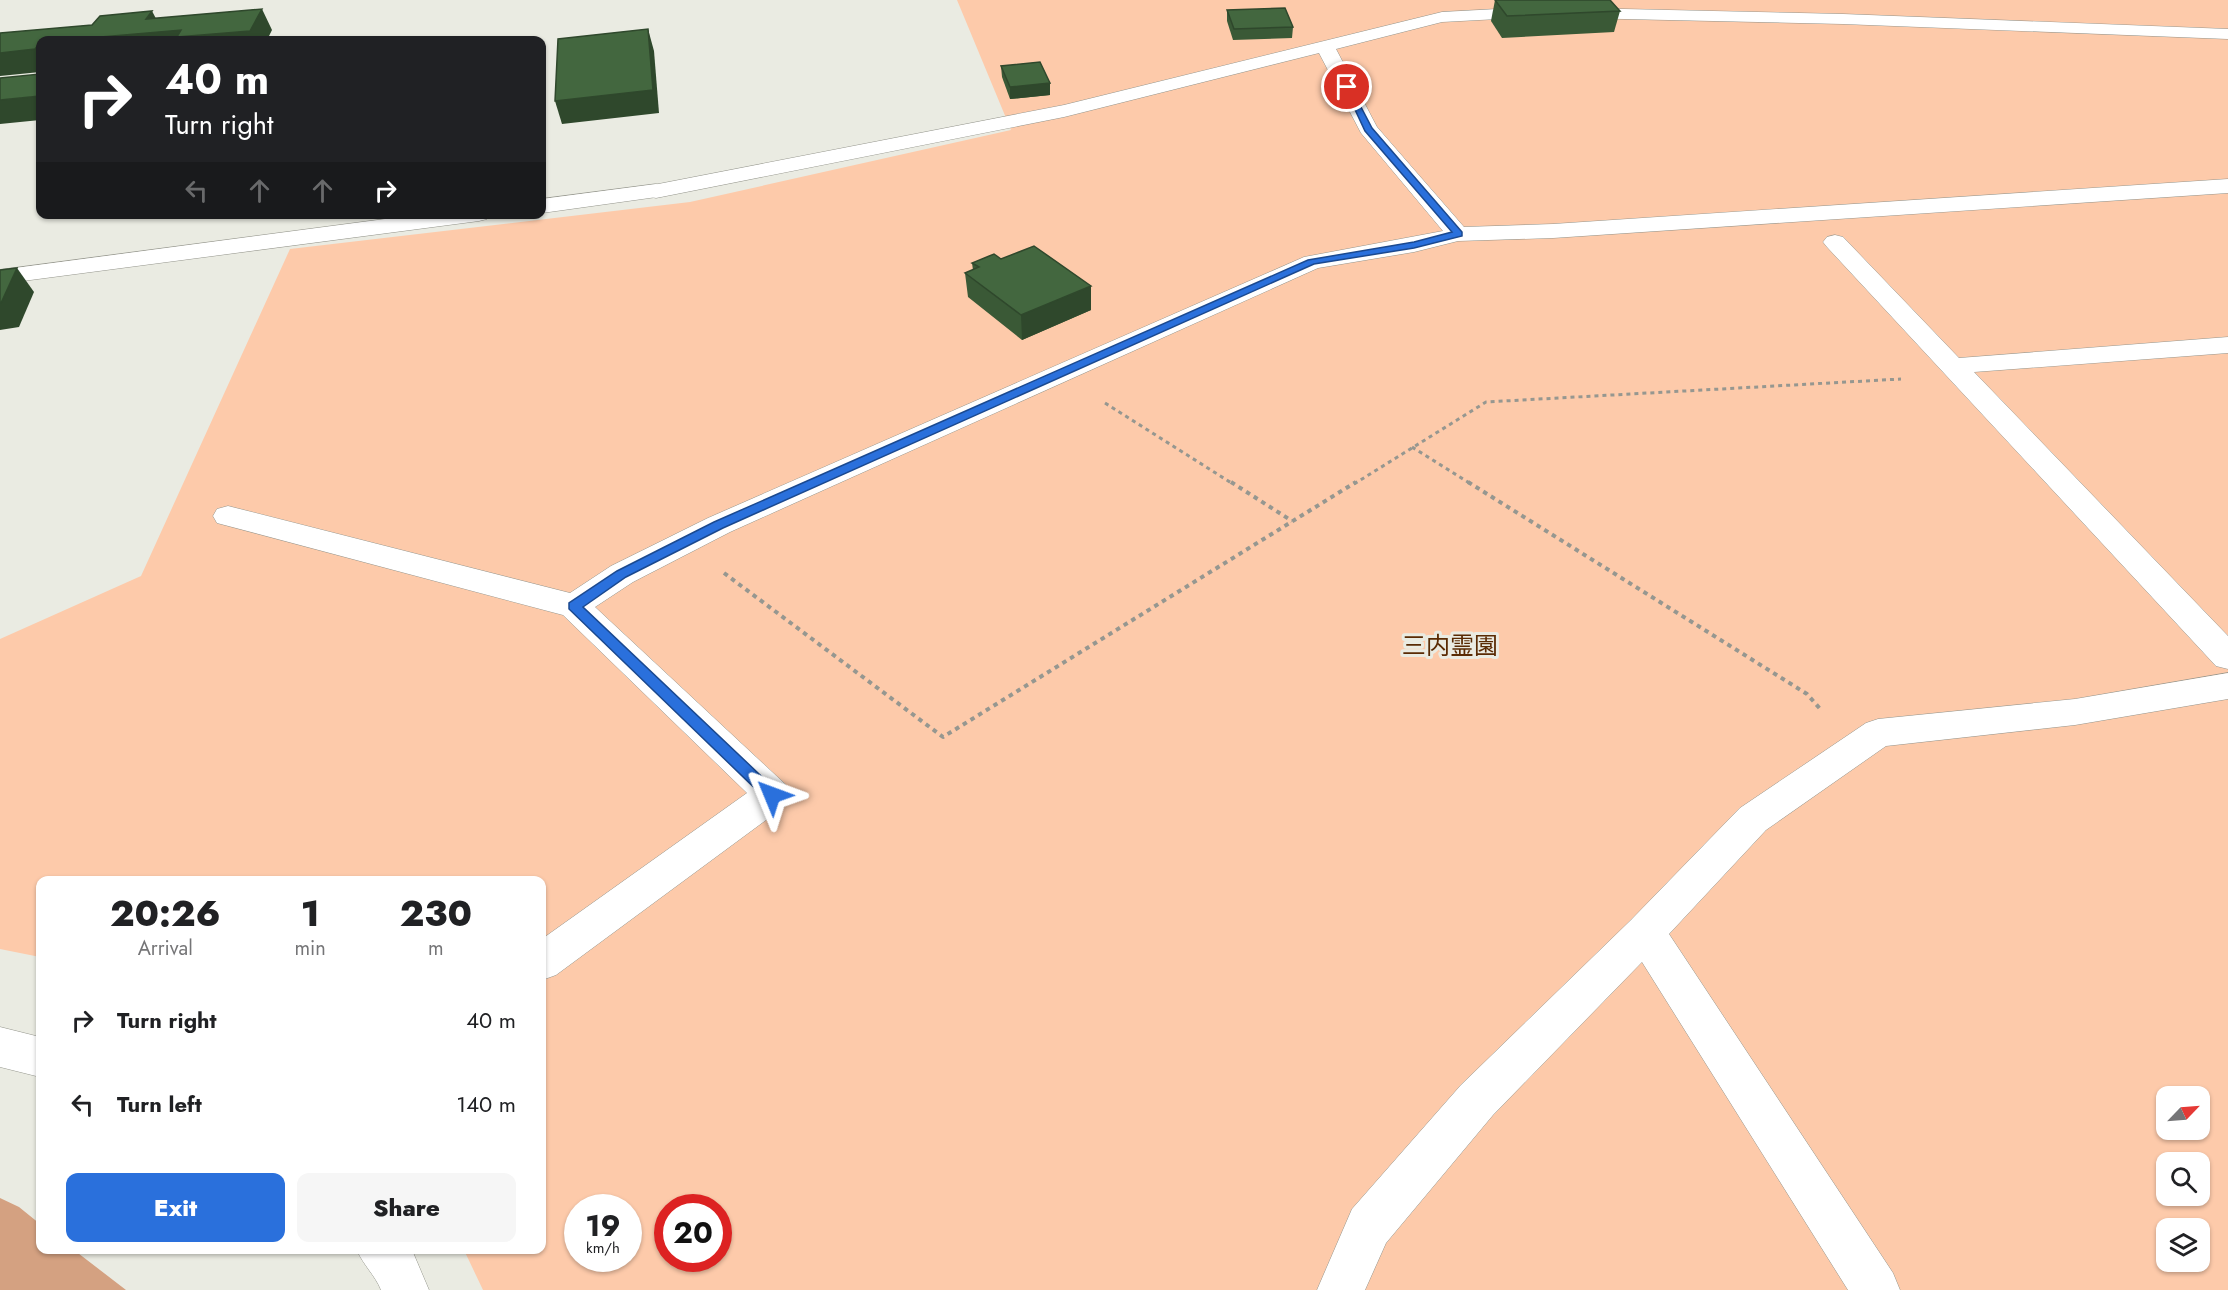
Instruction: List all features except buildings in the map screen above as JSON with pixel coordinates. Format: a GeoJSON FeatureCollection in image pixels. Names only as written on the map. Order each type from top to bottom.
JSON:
{"type":"FeatureCollection","features":[{"type":"Feature","properties":{"kind":"street"},"geometry":{"type":"LineString","coordinates":[[546,205],[656,191],[1064,111],[1442,17],[1534,12],[1843,19],[2228,34]]}},
{"type":"Feature","properties":{"kind":"street"},"geometry":{"type":"LineString","coordinates":[[1325,46],[1368,129],[1458,234]]}},
{"type":"Feature","properties":{"kind":"street"},"geometry":{"type":"LineString","coordinates":[[574,606],[622,574],[683,543],[1312,262],[1414,245],[1458,234],[1553,231],[2228,186]]}},
{"type":"Feature","properties":{"kind":"street"},"geometry":{"type":"LineString","coordinates":[[0,277],[441,219]]}},
{"type":"Feature","properties":{"kind":"street"},"geometry":{"type":"LineString","coordinates":[[1835,242],[2228,657]]}},
{"type":"Feature","properties":{"kind":"street"},"geometry":{"type":"LineString","coordinates":[[1957,371],[2228,345]]}},
{"type":"Feature","properties":{"kind":"street"},"geometry":{"type":"LineString","coordinates":[[228,516],[574,606],[772,795],[546,959]]}},
{"type":"Feature","properties":{"kind":"street"},"geometry":{"type":"LineString","coordinates":[[1341,1290],[1369,1226],[1477,1100],[1646,932],[1753,819],[1856,747],[1878,733],[2075,712],[2228,686]]}},
{"type":"Feature","properties":{"kind":"street"},"geometry":{"type":"LineString","coordinates":[[1646,932],[1876,1290]]}},
{"type":"Feature","properties":{"kind":"street"},"geometry":{"type":"LineString","coordinates":[[0,1047],[36,1056]]}},
{"type":"Feature","properties":{"kind":"street"},"geometry":{"type":"LineString","coordinates":[[385,1254],[394,1263],[405,1290]]}},
{"type":"Feature","properties":{"kind":"path"},"geometry":{"type":"LineString","coordinates":[[683,543],[943,737],[1486,402],[1957,371]]}},
{"type":"Feature","properties":{"kind":"path"},"geometry":{"type":"LineString","coordinates":[[1060,374],[1292,521]]}},
{"type":"Feature","properties":{"kind":"path"},"geometry":{"type":"LineString","coordinates":[[1412,447],[1807,694],[1856,747]]}},
{"type":"Feature","properties":{"kind":"green space","name":"三内霊園"},"geometry":{"type":"Polygon","coordinates":[[[957,0],[2228,0],[2228,1290],[483,1290],[466,1254],[546,1254],[546,876],[36,876],[36,956],[0,949],[0,639],[141,576],[290,249],[690,202],[1011,130],[957,0]]]}},
{"type":"Feature","properties":{"kind":"shaded area"},"geometry":{"type":"Polygon","coordinates":[[[0,1198],[19,1207],[36,1221],[36,1254],[79,1254],[126,1290],[0,1290],[0,1198]]]}},
{"type":"Feature","properties":{"kind":"route"},"geometry":{"type":"LineString","coordinates":[[772,795],[574,606],[622,574],[718,525],[1312,262],[1414,245],[1458,234],[1368,129],[1347,87]]}}]}
